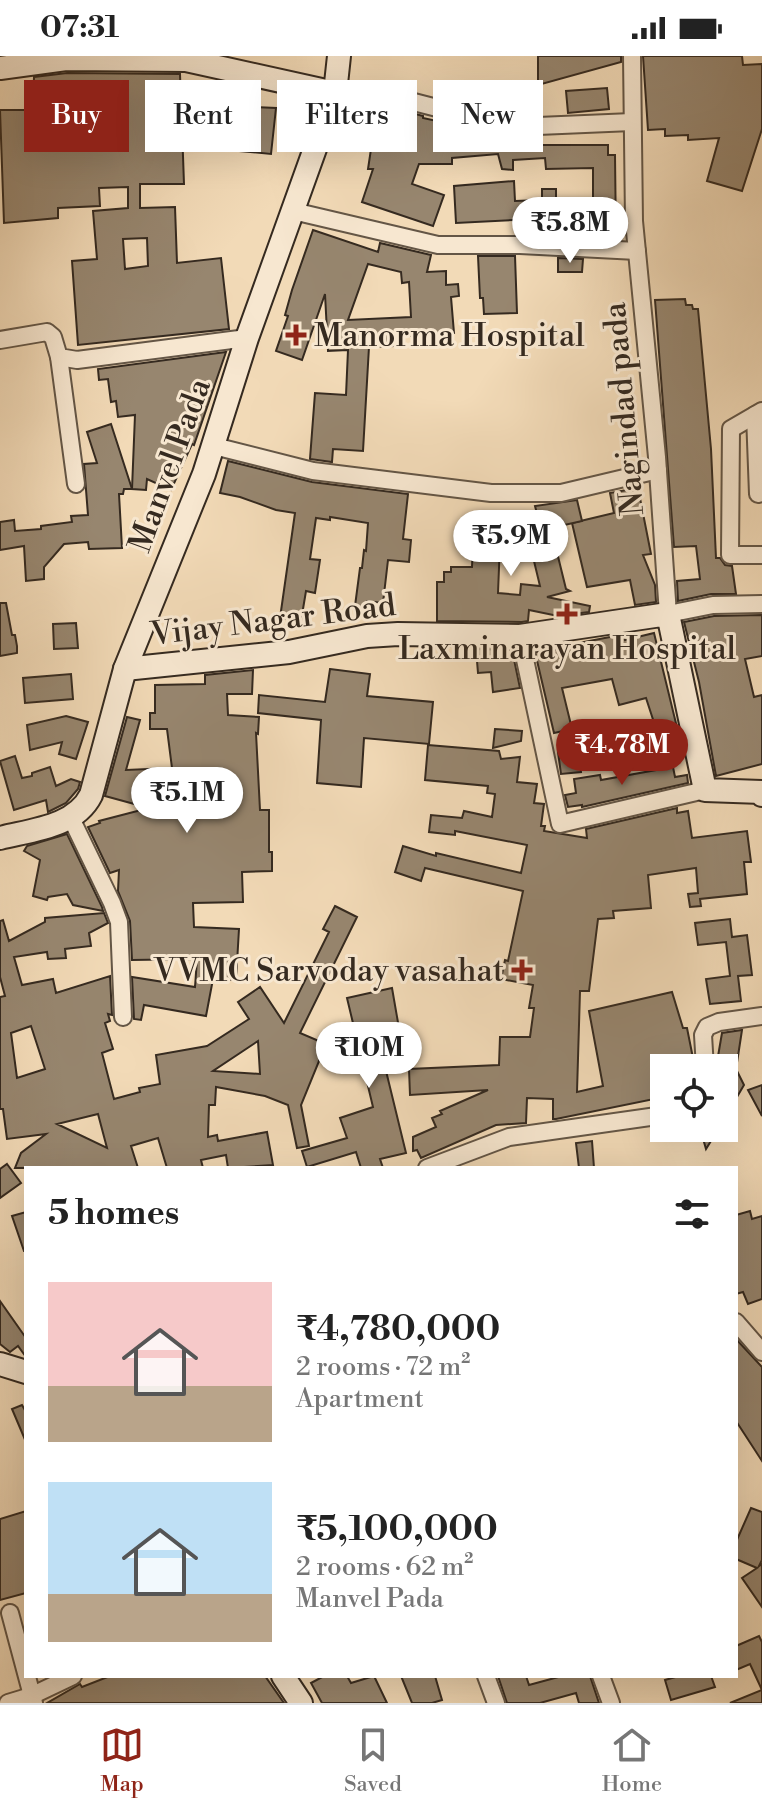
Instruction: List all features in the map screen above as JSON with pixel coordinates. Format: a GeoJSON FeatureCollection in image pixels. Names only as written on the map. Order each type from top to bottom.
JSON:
{"type":"FeatureCollection","features":[{"type":"Feature","properties":{"kind":"street","name":"Manvel Pada"},"geometry":{"type":"LineString","coordinates":[[336,80],[339,56]]}},
{"type":"Feature","properties":{"kind":"street","name":"Nagindad pada"},"geometry":{"type":"LineString","coordinates":[[632,56],[637,251],[668,614]]}},
{"type":"Feature","properties":{"kind":"street"},"geometry":{"type":"LineString","coordinates":[[0,68],[66,59],[186,60],[277,80]]}},
{"type":"Feature","properties":{"kind":"street"},"geometry":{"type":"LineString","coordinates":[[417,103],[499,124],[538,126],[632,122]]}},
{"type":"Feature","properties":{"kind":"street","name":"Manvel Pada"},"geometry":{"type":"LineString","coordinates":[[71,818],[84,809],[91,795],[125,669],[214,446],[247,338],[314,152]]}},
{"type":"Feature","properties":{"kind":"street"},"geometry":{"type":"LineString","coordinates":[[293,211],[438,245],[520,245],[637,251]]}},
{"type":"Feature","properties":{"kind":"street"},"geometry":{"type":"LineString","coordinates":[[0,340],[47,332],[53,337],[59,357],[76,484]]}},
{"type":"Feature","properties":{"kind":"street"},"geometry":{"type":"LineString","coordinates":[[59,357],[92,358],[247,338]]}},
{"type":"Feature","properties":{"kind":"street"},"geometry":{"type":"LineString","coordinates":[[758,413],[758,494],[762,493]]}},
{"type":"Feature","properties":{"kind":"street"},"geometry":{"type":"LineString","coordinates":[[758,413],[731,429],[730,555],[762,555]]}},
{"type":"Feature","properties":{"kind":"street"},"geometry":{"type":"LineString","coordinates":[[214,446],[313,471],[491,493],[561,493],[658,470]]}},
{"type":"Feature","properties":{"kind":"street"},"geometry":{"type":"LineString","coordinates":[[705,790],[668,614],[713,605],[762,604]]}},
{"type":"Feature","properties":{"kind":"street","name":"Vijay Nagar Road"},"geometry":{"type":"LineString","coordinates":[[125,669],[289,652],[367,636],[520,636],[668,614]]}},
{"type":"Feature","properties":{"kind":"street"},"geometry":{"type":"LineString","coordinates":[[520,636],[560,824],[705,790],[762,793]]}},
{"type":"Feature","properties":{"kind":"street"},"geometry":{"type":"LineString","coordinates":[[0,838],[71,818],[119,922],[123,1017]]}},
{"type":"Feature","properties":{"kind":"street"},"geometry":{"type":"LineString","coordinates":[[704,1054],[703,1035],[707,1027],[719,1022],[762,1016]]}},
{"type":"Feature","properties":{"kind":"street"},"geometry":{"type":"LineString","coordinates":[[432,1166],[509,1137],[650,1117]]}},
{"type":"Feature","properties":{"kind":"street"},"geometry":{"type":"LineString","coordinates":[[738,1324],[762,1352]]}},
{"type":"Feature","properties":{"kind":"street"},"geometry":{"type":"LineString","coordinates":[[0,1364],[24,1371]]}},
{"type":"Feature","properties":{"kind":"street"},"geometry":{"type":"LineString","coordinates":[[10,1613],[24,1668]]}},
{"type":"Feature","properties":{"kind":"street"},"geometry":{"type":"LineString","coordinates":[[27,1678],[32,1699]]}},
{"type":"Feature","properties":{"kind":"street"},"geometry":{"type":"LineString","coordinates":[[8,1703],[32,1699],[69,1678]]}},
{"type":"Feature","properties":{"kind":"street"},"geometry":{"type":"LineString","coordinates":[[284,1678],[301,1703]]}},
{"type":"Feature","properties":{"kind":"street"},"geometry":{"type":"LineString","coordinates":[[487,1678],[496,1703]]}},
{"type":"Feature","properties":{"kind":"street"},"geometry":{"type":"LineString","coordinates":[[602,1678],[611,1703]]}},
{"type":"Feature","properties":{"kind":"building"},"geometry":{"type":"Polygon","coordinates":[[[538,56],[621,56],[621,62],[543,84],[543,80],[538,80],[538,56]]]}},
{"type":"Feature","properties":{"kind":"building"},"geometry":{"type":"Polygon","coordinates":[[[643,56],[742,56],[743,65],[762,64],[762,129],[742,191],[707,181],[719,138],[688,140],[688,135],[665,136],[665,129],[648,130],[643,56]]]}},
{"type":"Feature","properties":{"kind":"building"},"geometry":{"type":"Polygon","coordinates":[[[67,73],[180,74],[180,80],[145,80],[145,152],[183,152],[184,184],[140,184],[140,208],[175,207],[177,263],[221,258],[229,329],[78,345],[72,261],[97,259],[93,211],[128,208],[128,187],[99,188],[100,206],[58,208],[58,218],[4,223],[0,110],[24,110],[24,152],[129,152],[129,80],[34,80],[34,77],[67,73]],[[147,238],[123,239],[125,269],[148,266],[147,238]]]}},
{"type":"Feature","properties":{"kind":"building"},"geometry":{"type":"Polygon","coordinates":[[[607,88],[609,109],[568,113],[566,91],[607,88]]]}},
{"type":"Feature","properties":{"kind":"building"},"geometry":{"type":"Polygon","coordinates":[[[261,107],[276,108],[271,154],[250,152],[261,152],[261,107]]]}},
{"type":"Feature","properties":{"kind":"building"},"geometry":{"type":"Polygon","coordinates":[[[417,114],[433,120],[433,152],[543,152],[543,145],[608,145],[608,155],[615,155],[616,239],[541,235],[541,221],[535,219],[456,223],[454,186],[514,181],[515,201],[542,200],[542,189],[556,189],[556,216],[593,216],[593,168],[546,169],[545,158],[513,160],[513,170],[502,169],[498,154],[452,158],[452,164],[419,164],[412,184],[444,195],[433,226],[362,202],[373,169],[368,169],[371,152],[417,152],[417,114]]]}},
{"type":"Feature","properties":{"kind":"building"},"geometry":{"type":"Polygon","coordinates":[[[313,230],[378,252],[380,243],[431,255],[427,272],[446,271],[446,285],[458,284],[459,296],[451,297],[454,333],[394,337],[394,346],[369,347],[363,451],[333,449],[332,462],[310,459],[315,393],[346,395],[348,350],[328,351],[325,294],[302,360],[276,351],[288,316],[285,315],[313,230]],[[368,264],[348,320],[411,317],[409,282],[402,283],[401,272],[368,264]]]}},
{"type":"Feature","properties":{"kind":"building"},"geometry":{"type":"Polygon","coordinates":[[[478,256],[515,256],[517,313],[484,314],[478,256]]]}},
{"type":"Feature","properties":{"kind":"building"},"geometry":{"type":"Polygon","coordinates":[[[558,258],[583,259],[582,272],[558,272],[558,258]]]}},
{"type":"Feature","properties":{"kind":"building"},"geometry":{"type":"Polygon","coordinates":[[[685,299],[686,305],[698,309],[711,449],[716,558],[732,566],[736,594],[711,594],[678,601],[677,581],[700,579],[696,546],[674,547],[655,300],[685,299]]]}},
{"type":"Feature","properties":{"kind":"building"},"geometry":{"type":"Polygon","coordinates":[[[226,352],[194,445],[171,490],[147,479],[146,490],[132,489],[135,415],[118,417],[116,401],[111,402],[108,379],[99,380],[98,369],[226,352]]]}},
{"type":"Feature","properties":{"kind":"building"},"geometry":{"type":"Polygon","coordinates":[[[111,424],[132,489],[124,489],[123,494],[119,494],[122,548],[89,549],[88,542],[64,544],[44,567],[44,579],[26,581],[24,546],[0,550],[0,522],[14,520],[15,531],[41,529],[41,526],[72,522],[71,516],[88,515],[84,464],[97,463],[87,432],[111,424]]]}},
{"type":"Feature","properties":{"kind":"building"},"geometry":{"type":"Polygon","coordinates":[[[228,461],[312,482],[408,494],[403,539],[411,540],[409,562],[388,560],[383,603],[367,601],[366,608],[355,606],[368,523],[316,518],[310,559],[320,560],[315,593],[306,591],[301,621],[280,618],[295,513],[220,493],[228,461]]]}},
{"type":"Feature","properties":{"kind":"building"},"geometry":{"type":"Polygon","coordinates":[[[638,488],[651,554],[643,555],[655,585],[656,602],[635,605],[630,580],[587,587],[572,523],[614,513],[610,493],[638,488]]]}},
{"type":"Feature","properties":{"kind":"building"},"geometry":{"type":"Polygon","coordinates":[[[577,500],[582,521],[551,528],[566,589],[570,591],[547,597],[590,606],[589,612],[558,616],[529,610],[528,621],[522,622],[437,621],[437,582],[444,582],[444,572],[451,572],[451,567],[472,567],[473,543],[500,543],[498,593],[520,595],[521,584],[540,586],[527,532],[541,529],[535,506],[577,500]]]}},
{"type":"Feature","properties":{"kind":"building"},"geometry":{"type":"Polygon","coordinates":[[[0,603],[6,603],[17,653],[0,656],[0,603]]]}},
{"type":"Feature","properties":{"kind":"building"},"geometry":{"type":"Polygon","coordinates":[[[762,615],[762,656],[745,659],[754,697],[762,695],[762,764],[716,776],[699,682],[684,622],[714,616],[762,615]]]}},
{"type":"Feature","properties":{"kind":"building"},"geometry":{"type":"Polygon","coordinates":[[[76,623],[78,648],[54,649],[53,624],[76,623]]]}},
{"type":"Feature","properties":{"kind":"building"},"geometry":{"type":"Polygon","coordinates":[[[654,633],[681,744],[669,747],[668,742],[661,744],[646,698],[619,705],[612,679],[562,688],[572,729],[554,733],[535,652],[568,648],[568,645],[610,637],[623,635],[625,640],[654,633]]]}},
{"type":"Feature","properties":{"kind":"building"},"geometry":{"type":"Polygon","coordinates":[[[476,649],[512,650],[520,688],[493,692],[491,672],[478,673],[476,649]]]}},
{"type":"Feature","properties":{"kind":"building"},"geometry":{"type":"Polygon","coordinates":[[[330,669],[370,674],[367,696],[433,702],[429,744],[364,738],[361,787],[317,783],[321,720],[258,713],[259,695],[325,702],[330,669]]]}},
{"type":"Feature","properties":{"kind":"building"},"geometry":{"type":"Polygon","coordinates":[[[253,670],[252,694],[227,694],[228,715],[259,717],[256,733],[260,810],[269,810],[272,871],[242,872],[243,902],[193,903],[194,927],[239,929],[236,980],[213,979],[206,1016],[144,1005],[141,1020],[134,1019],[132,977],[195,987],[197,959],[132,960],[130,921],[118,891],[119,870],[110,873],[88,827],[99,821],[149,808],[105,796],[127,717],[140,720],[126,770],[172,768],[167,729],[150,729],[150,713],[155,713],[155,685],[205,684],[205,675],[253,670]]]}},
{"type":"Feature","properties":{"kind":"building"},"geometry":{"type":"Polygon","coordinates":[[[71,674],[73,699],[25,703],[23,678],[71,674]]]}},
{"type":"Feature","properties":{"kind":"building"},"geometry":{"type":"Polygon","coordinates":[[[66,716],[88,722],[76,759],[59,754],[62,742],[30,750],[27,725],[66,716]]]}},
{"type":"Feature","properties":{"kind":"building"},"geometry":{"type":"Polygon","coordinates":[[[495,729],[522,731],[521,741],[493,748],[495,729]]]}},
{"type":"Feature","properties":{"kind":"building"},"geometry":{"type":"Polygon","coordinates":[[[428,745],[499,751],[501,759],[520,757],[517,782],[537,784],[534,803],[544,804],[541,826],[545,826],[544,831],[587,838],[586,829],[677,808],[677,813],[688,811],[692,838],[747,831],[751,862],[744,862],[747,894],[700,899],[701,906],[690,907],[688,894],[698,893],[696,868],[648,875],[651,908],[613,911],[614,918],[598,919],[589,991],[580,991],[577,1092],[603,1086],[589,1011],[672,992],[683,1028],[687,1028],[692,1054],[650,1054],[650,1100],[553,1119],[553,1099],[527,1098],[526,1123],[496,1125],[421,1158],[417,1150],[413,1151],[413,1137],[436,1127],[432,1118],[442,1114],[440,1111],[488,1090],[410,1095],[409,1069],[499,1065],[500,1037],[530,1037],[534,1008],[529,1008],[533,985],[501,979],[505,960],[508,961],[523,891],[425,868],[421,881],[395,872],[403,846],[521,873],[527,845],[455,831],[455,835],[429,832],[431,815],[462,818],[464,811],[492,817],[495,794],[487,793],[488,786],[425,780],[428,745]]]}},
{"type":"Feature","properties":{"kind":"building"},"geometry":{"type":"Polygon","coordinates":[[[578,749],[581,772],[561,774],[558,752],[578,749]]]}},
{"type":"Feature","properties":{"kind":"building"},"geometry":{"type":"Polygon","coordinates":[[[15,756],[22,778],[50,767],[56,786],[71,779],[80,782],[78,789],[66,803],[48,812],[46,800],[14,810],[0,761],[15,756]]]}},
{"type":"Feature","properties":{"kind":"building"},"geometry":{"type":"Polygon","coordinates":[[[673,767],[675,777],[687,775],[688,783],[582,807],[568,807],[565,795],[576,793],[574,779],[600,775],[601,780],[673,767]]]}},
{"type":"Feature","properties":{"kind":"building"},"geometry":{"type":"Polygon","coordinates":[[[67,834],[103,911],[73,905],[67,894],[48,897],[47,900],[33,896],[40,860],[24,851],[27,846],[67,834]]]}},
{"type":"Feature","properties":{"kind":"building"},"geometry":{"type":"Polygon","coordinates":[[[335,906],[357,917],[300,1033],[326,1044],[301,1105],[309,1146],[297,1148],[288,1105],[265,1096],[216,1087],[215,1105],[209,1105],[208,1137],[217,1135],[218,1141],[267,1132],[273,1165],[228,1166],[226,1155],[201,1160],[202,1166],[166,1166],[158,1138],[131,1146],[137,1166],[15,1168],[21,1153],[46,1134],[7,1139],[3,1109],[0,1109],[0,997],[5,996],[0,977],[0,921],[3,920],[9,941],[45,922],[45,918],[104,913],[108,923],[89,933],[91,946],[65,949],[66,958],[48,959],[47,952],[14,957],[22,985],[53,979],[56,993],[110,976],[112,1015],[108,1014],[110,1021],[105,1023],[113,1049],[102,1053],[114,1099],[140,1092],[139,1088],[160,1084],[156,1055],[207,1046],[249,1019],[238,1002],[260,987],[284,1023],[329,932],[323,929],[335,906]],[[31,1026],[11,1033],[17,1078],[45,1069],[31,1026]],[[258,1041],[213,1071],[260,1074],[258,1041]],[[98,1114],[57,1124],[107,1148],[98,1114]]]}},
{"type":"Feature","properties":{"kind":"building"},"geometry":{"type":"Polygon","coordinates":[[[730,919],[732,937],[747,935],[752,975],[738,976],[741,1001],[710,1004],[706,979],[730,976],[726,942],[698,945],[695,923],[730,919]]]}},
{"type":"Feature","properties":{"kind":"building"},"geometry":{"type":"Polygon","coordinates":[[[392,988],[400,1034],[378,1038],[406,1153],[380,1159],[382,1166],[360,1166],[356,1152],[307,1166],[302,1151],[347,1138],[340,1118],[373,1107],[347,998],[392,988]]]}},
{"type":"Feature","properties":{"kind":"building"},"geometry":{"type":"Polygon","coordinates":[[[742,1030],[738,1056],[718,1054],[722,1033],[742,1030]]]}},
{"type":"Feature","properties":{"kind":"building"},"geometry":{"type":"Polygon","coordinates":[[[738,1073],[744,1085],[738,1095],[738,1073]]]}},
{"type":"Feature","properties":{"kind":"building"},"geometry":{"type":"Polygon","coordinates":[[[762,1085],[762,1116],[748,1090],[762,1085]]]}},
{"type":"Feature","properties":{"kind":"building"},"geometry":{"type":"Polygon","coordinates":[[[592,1141],[594,1166],[579,1166],[576,1143],[592,1141]]]}},
{"type":"Feature","properties":{"kind":"building"},"geometry":{"type":"Polygon","coordinates":[[[7,1164],[21,1183],[0,1198],[0,1169],[7,1164]]]}},
{"type":"Feature","properties":{"kind":"building"},"geometry":{"type":"Polygon","coordinates":[[[750,1211],[752,1219],[762,1216],[762,1299],[748,1304],[743,1292],[738,1293],[738,1214],[750,1211]]]}},
{"type":"Feature","properties":{"kind":"building"},"geometry":{"type":"Polygon","coordinates":[[[24,1213],[24,1251],[12,1216],[24,1213]]]}},
{"type":"Feature","properties":{"kind":"building"},"geometry":{"type":"Polygon","coordinates":[[[0,1301],[24,1335],[24,1354],[18,1346],[10,1352],[0,1344],[0,1301]]]}},
{"type":"Feature","properties":{"kind":"building"},"geometry":{"type":"Polygon","coordinates":[[[738,1341],[762,1367],[762,1461],[738,1424],[738,1341]]]}},
{"type":"Feature","properties":{"kind":"building"},"geometry":{"type":"Polygon","coordinates":[[[22,1405],[24,1408],[24,1437],[12,1409],[22,1405]]]}},
{"type":"Feature","properties":{"kind":"building"},"geometry":{"type":"Polygon","coordinates":[[[751,1508],[762,1512],[762,1560],[759,1566],[762,1564],[762,1607],[742,1578],[757,1568],[738,1560],[738,1537],[751,1508]]]}},
{"type":"Feature","properties":{"kind":"building"},"geometry":{"type":"Polygon","coordinates":[[[24,1512],[24,1594],[0,1600],[0,1519],[24,1512]]]}},
{"type":"Feature","properties":{"kind":"building"},"geometry":{"type":"Polygon","coordinates":[[[759,1636],[762,1642],[762,1690],[750,1664],[738,1669],[738,1645],[759,1636]]]}},
{"type":"Feature","properties":{"kind":"building"},"geometry":{"type":"Polygon","coordinates":[[[105,1678],[266,1678],[284,1703],[47,1703],[80,1684],[82,1687],[105,1678]]]}},
{"type":"Feature","properties":{"kind":"building"},"geometry":{"type":"Polygon","coordinates":[[[320,1678],[348,1678],[351,1683],[375,1678],[387,1703],[322,1703],[311,1683],[320,1678]]]}},
{"type":"Feature","properties":{"kind":"building"},"geometry":{"type":"Polygon","coordinates":[[[402,1678],[436,1678],[442,1700],[412,1703],[402,1678]]]}},
{"type":"Feature","properties":{"kind":"building"},"geometry":{"type":"Polygon","coordinates":[[[499,1678],[527,1678],[529,1685],[555,1678],[591,1678],[599,1703],[579,1703],[576,1693],[540,1703],[507,1703],[499,1678]]]}},
{"type":"Feature","properties":{"kind":"building"},"geometry":{"type":"Polygon","coordinates":[[[712,1678],[715,1687],[671,1700],[665,1680],[712,1678]]]}},
{"type":"Feature","properties":{"kind":"building"},"geometry":{"type":"Polygon","coordinates":[[[762,1690],[762,1703],[730,1703],[762,1690]]]}},
{"type":"Feature","properties":{"kind":"place","name":"Manorma Hospital"},"geometry":{"type":"Point","coordinates":[296,335]}},
{"type":"Feature","properties":{"kind":"place","name":"Laxminarayan Hospital"},"geometry":{"type":"Point","coordinates":[567,614]}},
{"type":"Feature","properties":{"kind":"place","name":"VVMC Sarvoday vasahat"},"geometry":{"type":"Point","coordinates":[522,970]}}]}
